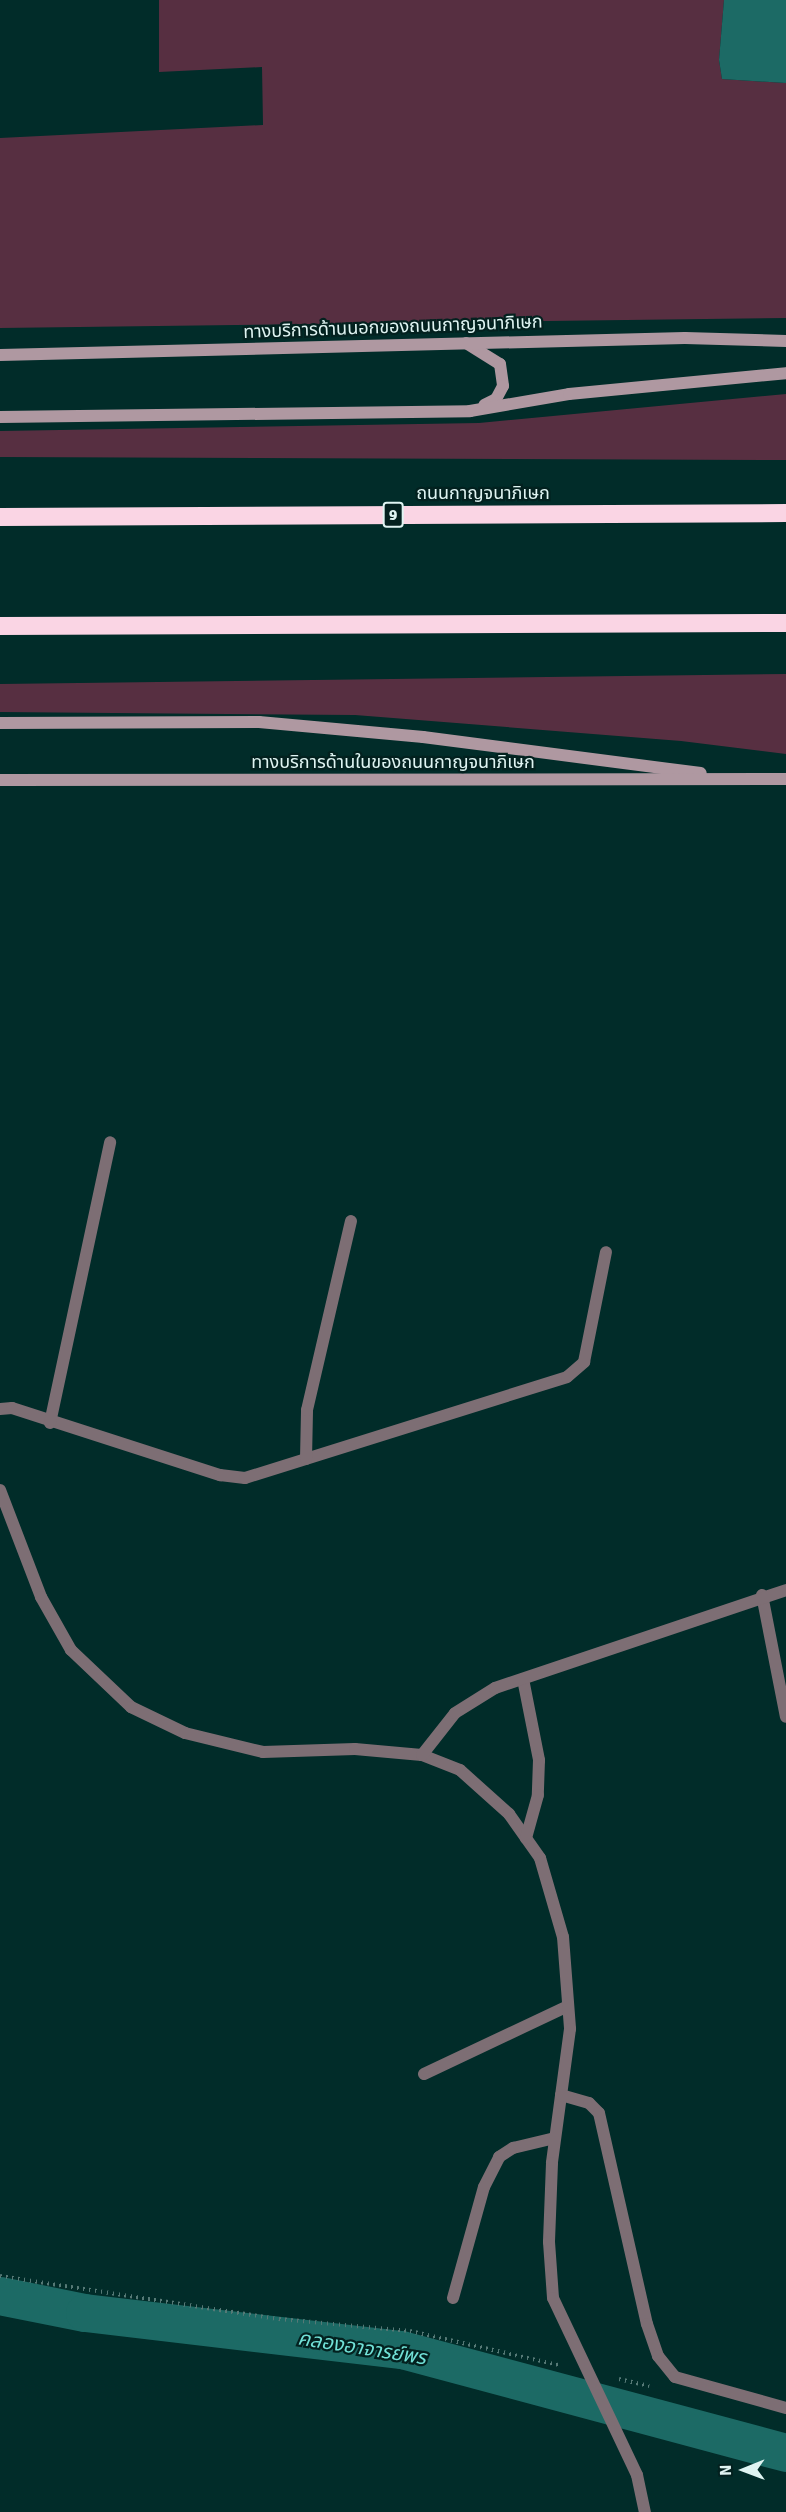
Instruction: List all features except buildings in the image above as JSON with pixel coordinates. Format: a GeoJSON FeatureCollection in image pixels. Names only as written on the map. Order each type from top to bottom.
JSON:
{"type":"FeatureCollection","features":[{"type":"Feature","properties":{"kind":"highway","name":"ถนนกาญจนาภิเษก"},"geometry":{"type":"LineString","coordinates":[[0,517],[786,513]]}},
{"type":"Feature","properties":{"kind":"highway"},"geometry":{"type":"LineString","coordinates":[[0,626],[786,623]]}},
{"type":"Feature","properties":{"kind":"main road","name":"ทางบริการด้านนอกของถนนกาญจนาภิเษก"},"geometry":{"type":"LineString","coordinates":[[0,355],[685,338],[786,342]]}},
{"type":"Feature","properties":{"kind":"main road"},"geometry":{"type":"LineString","coordinates":[[465,343],[500,364],[503,386],[496,399],[470,411]]}},
{"type":"Feature","properties":{"kind":"main road"},"geometry":{"type":"LineString","coordinates":[[0,417],[470,411],[569,394],[786,373]]}},
{"type":"Feature","properties":{"kind":"main road"},"geometry":{"type":"LineString","coordinates":[[0,723],[258,722],[423,737],[745,779]]}},
{"type":"Feature","properties":{"kind":"main road","name":"ทางบริการด้านในของถนนกาญจนาภิเษก"},"geometry":{"type":"LineString","coordinates":[[0,780],[786,780]]}},
{"type":"Feature","properties":{"kind":"street"},"geometry":{"type":"LineString","coordinates":[[50,1423],[110,1142]]}},
{"type":"Feature","properties":{"kind":"street"},"geometry":{"type":"LineString","coordinates":[[306,1459],[307,1410],[351,1221]]}},
{"type":"Feature","properties":{"kind":"street"},"geometry":{"type":"LineString","coordinates":[[0,1409],[12,1408],[50,1423],[220,1475],[245,1478],[567,1377],[584,1362],[606,1252]]}},
{"type":"Feature","properties":{"kind":"street"},"geometry":{"type":"LineString","coordinates":[[0,1490],[41,1597],[71,1650],[131,1707],[185,1733],[263,1752],[355,1749],[422,1755],[460,1770],[509,1814],[540,1858],[563,1937],[570,2029],[555,2138],[549,2242],[553,2298],[637,2475],[645,2512]]}},
{"type":"Feature","properties":{"kind":"street"},"geometry":{"type":"LineString","coordinates":[[422,1755],[455,1713],[495,1688],[762,1595],[786,1590]]}},
{"type":"Feature","properties":{"kind":"street"},"geometry":{"type":"LineString","coordinates":[[762,1595],[786,1717]]}},
{"type":"Feature","properties":{"kind":"street"},"geometry":{"type":"LineString","coordinates":[[523,1678],[539,1760],[538,1795],[526,1838]]}},
{"type":"Feature","properties":{"kind":"street"},"geometry":{"type":"LineString","coordinates":[[424,2074],[568,2006]]}},
{"type":"Feature","properties":{"kind":"street"},"geometry":{"type":"LineString","coordinates":[[561,2095],[589,2103],[599,2112],[647,2324],[658,2356],[675,2377],[786,2408]]}},
{"type":"Feature","properties":{"kind":"street"},"geometry":{"type":"LineString","coordinates":[[453,2298],[484,2187],[499,2157],[513,2148],[555,2138]]}},
{"type":"Feature","properties":{"kind":"path"},"geometry":{"type":"LineString","coordinates":[[0,2276],[279,2319],[410,2331],[571,2368]]}},
{"type":"Feature","properties":{"kind":"path"},"geometry":{"type":"LineString","coordinates":[[617,2378],[651,2386]]}},
{"type":"Feature","properties":{"kind":"shaded area"},"geometry":{"type":"Polygon","coordinates":[[[159,0],[724,0],[719,60],[722,79],[786,83],[786,318],[0,328],[0,138],[263,125],[262,67],[159,72],[159,0]]]}},
{"type":"Feature","properties":{"kind":"shaded area"},"geometry":{"type":"Polygon","coordinates":[[[786,394],[786,460],[0,457],[0,431],[479,423],[786,394]]]}},
{"type":"Feature","properties":{"kind":"shaded area"},"geometry":{"type":"Polygon","coordinates":[[[786,674],[786,754],[681,741],[355,715],[0,712],[0,684],[786,674]]]}},
{"type":"Feature","properties":{"kind":"water"},"geometry":{"type":"Polygon","coordinates":[[[724,0],[786,0],[786,83],[722,79],[719,60],[724,0]]]}},
{"type":"Feature","properties":{"kind":"waterway","name":"คลองอาจารย์พร"},"geometry":{"type":"LineString","coordinates":[[0,2296],[85,2313],[402,2350],[786,2453]]}}]}
